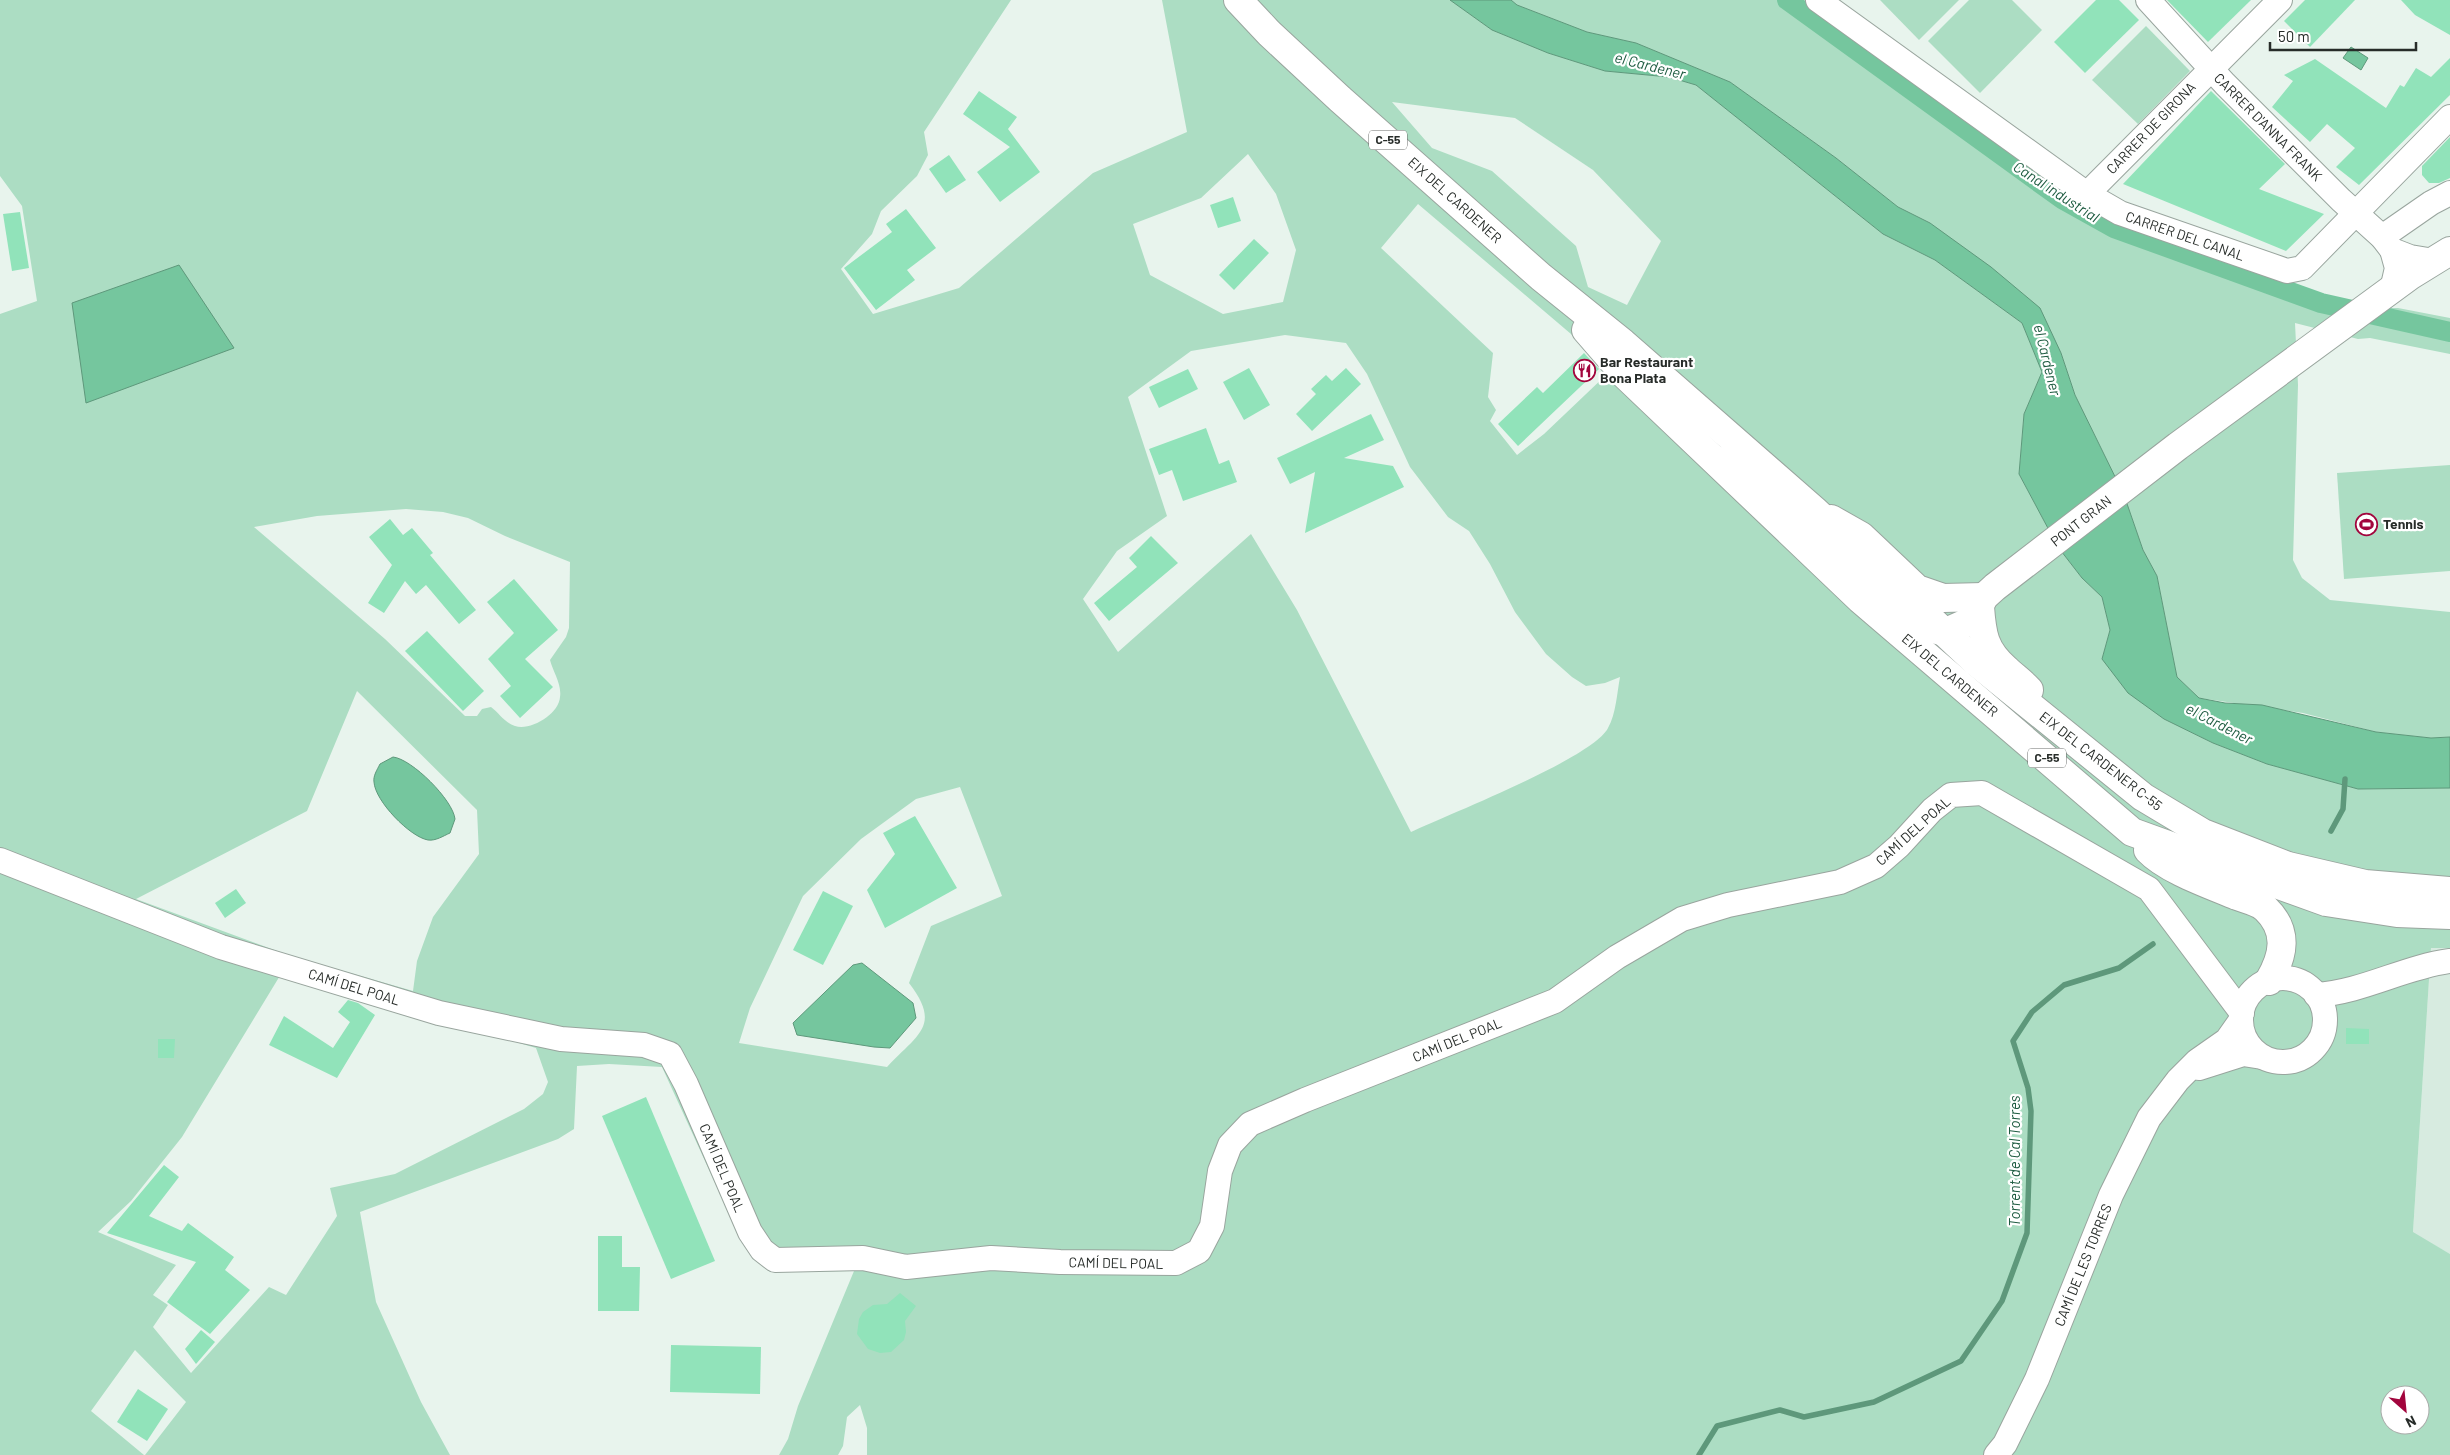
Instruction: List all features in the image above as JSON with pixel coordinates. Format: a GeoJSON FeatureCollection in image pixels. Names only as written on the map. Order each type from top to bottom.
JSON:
{"type":"FeatureCollection","features":[{"type":"Feature","properties":{"kind":"main road","name":"EIX DEL CARDENER"},"geometry":{"type":"LineString","coordinates":[[1238,0],[1269,33],[1340,99],[1541,278],[1623,343],[1814,510]]}},
{"type":"Feature","properties":{"kind":"main road","name":"PONT GRAN"},"geometry":{"type":"LineString","coordinates":[[1946,632],[1952,615],[1982,597],[2178,446],[2442,256]]}},
{"type":"Feature","properties":{"kind":"main road","name":"EIX DEL CARDENER"},"geometry":{"type":"LineString","coordinates":[[1541,278],[1626,375],[1860,599],[2132,832],[2326,902],[2396,913],[2450,915]]}},
{"type":"Feature","properties":{"kind":"main road"},"geometry":{"type":"LineString","coordinates":[[1716,460],[1749,474],[1776,495],[1877,591],[1920,626],[1946,632],[1946,644],[1967,673],[2040,737],[2073,780]]}},
{"type":"Feature","properties":{"kind":"main road"},"geometry":{"type":"LineString","coordinates":[[1814,510],[1861,536],[1917,589],[1943,598],[1982,597],[1982,632],[1986,646],[2004,668],[2027,687],[2061,730]]}},
{"type":"Feature","properties":{"kind":"main road","name":"EIX DEL CARDENER C-55"},"geometry":{"type":"LineString","coordinates":[[1814,510],[1976,662],[2144,797],[2180,821],[2212,837],[2288,866],[2364,884],[2450,892]]}},
{"type":"Feature","properties":{"kind":"main road"},"geometry":{"type":"LineString","coordinates":[[2132,832],[2151,852],[2192,877],[2264,907],[2276,923],[2283,940],[2280,963],[2262,985]]}},
{"type":"Feature","properties":{"kind":"street","name":"CARRER DEL CANAL"},"geometry":{"type":"LineString","coordinates":[[1818,0],[2087,194],[2120,213],[2287,271],[2302,268],[2354,212],[2450,117]]}},
{"type":"Feature","properties":{"kind":"street","name":"CARRER D'ANNA FRANK"},"geometry":{"type":"LineString","coordinates":[[2148,0],[2210,68],[2387,244],[2410,258],[2442,256]]}},
{"type":"Feature","properties":{"kind":"street","name":"CARRER DE GIRONA"},"geometry":{"type":"LineString","coordinates":[[2087,194],[2210,68],[2280,0]]}},
{"type":"Feature","properties":{"kind":"street"},"geometry":{"type":"LineString","coordinates":[[2384,296],[2396,268],[2387,244],[2431,203],[2450,193]]}},
{"type":"Feature","properties":{"kind":"street","name":"CAMÍ DEL POAL"},"geometry":{"type":"LineString","coordinates":[[0,860],[221,947],[439,1013],[561,1039],[644,1045],[670,1054],[686,1084],[750,1232],[762,1250],[776,1260],[863,1258],[906,1266],[992,1258],[1060,1262],[1176,1263],[1199,1251],[1212,1226],[1220,1172],[1230,1145],[1250,1124],[1305,1100],[1555,1001],[1616,957],[1682,919],[1728,904],[1840,882],[1876,866],[1899,846],[1932,810],[1951,795],[1982,792],[2149,889],[2241,1016]]}},
{"type":"Feature","properties":{"kind":"street"},"geometry":{"type":"LineString","coordinates":[[2316,994],[2334,994],[2366,986],[2410,970],[2450,961]]}},
{"type":"Feature","properties":{"kind":"street"},"geometry":{"type":"LineString","coordinates":[[2208,969],[2262,985]]}},
{"type":"Feature","properties":{"kind":"street"},"geometry":{"type":"LineString","coordinates":[[2262,1057],[2255,1052],[2245,1038],[2241,1016],[2246,1000],[2262,985],[2282,978],[2295,980],[2306,986],[2316,994],[2324,1012],[2324,1024]]}},
{"type":"Feature","properties":{"kind":"street"},"geometry":{"type":"LineString","coordinates":[[2178,1080],[2201,1067],[2243,1054],[2282,1062],[2302,1057],[2316,1046],[2324,1024],[2337,1006],[2366,986]]}},
{"type":"Feature","properties":{"kind":"street","name":"CAMÍ DE LES TORRES"},"geometry":{"type":"LineString","coordinates":[[1996,1455],[2005,1444],[2037,1379],[2111,1195],[2149,1118],[2178,1080],[2197,1060],[2227,1040],[2241,1016]]}},
{"type":"Feature","properties":{"kind":"shaded area"},"geometry":{"type":"Polygon","coordinates":[[[0,0],[1011,0],[924,132],[928,155],[917,176],[881,211],[872,234],[841,269],[873,314],[959,288],[1093,173],[1187,132],[1162,0],[1450,0],[1492,30],[1548,53],[1605,71],[1669,77],[1696,85],[1883,234],[1935,260],[2022,323],[2042,372],[2024,414],[2019,474],[2058,547],[2082,578],[2102,597],[2110,630],[2102,659],[2164,719],[2213,743],[2267,764],[2358,789],[2450,788],[2450,948],[2431,948],[2413,1232],[2450,1254],[2450,1455],[867,1455],[867,1428],[860,1405],[847,1417],[843,1446],[838,1455],[779,1455],[788,1439],[798,1406],[854,1271],[770,1272],[732,1220],[662,1067],[609,1064],[577,1066],[574,1129],[558,1139],[360,1212],[376,1302],[421,1402],[450,1455],[145,1455],[186,1402],[135,1350],[91,1411],[144,1455],[0,1455],[0,314],[37,301],[22,206],[0,176],[0,0]],[[1392,102],[1432,148],[1492,171],[1576,246],[1588,287],[1627,305],[1661,241],[1593,170],[1515,118],[1392,102]],[[1248,154],[1201,198],[1133,224],[1150,275],[1223,314],[1283,302],[1296,250],[1276,194],[1248,154]],[[1418,204],[1381,248],[1493,353],[1488,397],[1496,410],[1490,421],[1517,455],[1544,434],[1606,375],[1571,334],[1418,204]],[[1285,335],[1191,351],[1128,397],[1167,516],[1117,551],[1083,599],[1118,652],[1251,534],[1297,610],[1411,832],[1549,770],[1576,755],[1597,740],[1611,722],[1615,710],[1620,677],[1605,683],[1586,686],[1572,677],[1546,654],[1515,612],[1490,564],[1469,531],[1448,517],[1410,467],[1367,374],[1346,343],[1285,335]],[[406,509],[317,516],[254,527],[385,639],[465,716],[477,716],[482,709],[491,707],[511,725],[521,727],[536,724],[550,715],[555,709],[560,697],[560,687],[550,660],[566,637],[569,628],[570,562],[505,536],[468,518],[443,512],[406,509]],[[357,691],[307,811],[136,899],[288,955],[413,991],[417,961],[433,917],[479,854],[477,810],[357,691]],[[960,787],[916,799],[861,839],[803,896],[750,1008],[739,1043],[887,1067],[922,1029],[925,1020],[924,1010],[909,983],[931,926],[1002,896],[960,787]],[[281,974],[182,1137],[131,1201],[98,1232],[176,1265],[153,1295],[168,1305],[153,1327],[191,1373],[269,1287],[286,1295],[337,1216],[330,1188],[395,1174],[524,1109],[543,1094],[548,1082],[536,1048],[281,974]]]}},
{"type":"Feature","properties":{"kind":"shaded area"},"geometry":{"type":"Polygon","coordinates":[[[1511,0],[1800,0],[2048,182],[2118,223],[2326,300],[2376,308],[2398,308],[2450,318],[2450,354],[2370,338],[2358,339],[2295,323],[2298,385],[2293,560],[2302,578],[2330,600],[2450,612],[2450,737],[2431,738],[2376,732],[2303,713],[2199,698],[2177,677],[2157,576],[2143,550],[2124,495],[2075,395],[2061,353],[1930,223],[1898,207],[1836,158],[1730,82],[1636,43],[1587,32],[1517,5],[1511,0]]]}},
{"type":"Feature","properties":{"kind":"shaded area"},"geometry":{"type":"Polygon","coordinates":[[[1880,0],[1959,0],[1919,40],[1880,0]]]}},
{"type":"Feature","properties":{"kind":"shaded area"},"geometry":{"type":"Polygon","coordinates":[[[1969,0],[2012,0],[2042,30],[1980,93],[1928,41],[1969,0]]]}},
{"type":"Feature","properties":{"kind":"shaded area"},"geometry":{"type":"Polygon","coordinates":[[[2146,26],[2190,71],[2138,124],[2092,80],[2146,26]]]}},
{"type":"Feature","properties":{"kind":"shaded area"},"geometry":{"type":"Polygon","coordinates":[[[2450,465],[2450,571],[2344,579],[2337,473],[2450,465]]]}},
{"type":"Feature","properties":{"kind":"shaded area"},"geometry":{"type":"Polygon","coordinates":[[[2431,947],[2450,948],[2450,1254],[2413,1233],[2431,947]]]}},
{"type":"Feature","properties":{"kind":"water","name":"el Cardener"},"geometry":{"type":"Polygon","coordinates":[[[1450,0],[1511,0],[1517,5],[1587,32],[1636,43],[1730,82],[1836,158],[1898,207],[1930,223],[1991,267],[2040,308],[2061,353],[2075,395],[2124,495],[2143,550],[2157,576],[2177,677],[2199,698],[2225,703],[2262,705],[2376,732],[2431,738],[2450,737],[2450,788],[2358,789],[2267,764],[2213,743],[2164,719],[2128,693],[2102,659],[2110,630],[2102,597],[2082,578],[2058,547],[2019,474],[2024,414],[2042,372],[2022,323],[1935,260],[1883,234],[1696,85],[1669,77],[1605,71],[1548,53],[1492,30],[1450,0]]]}},
{"type":"Feature","properties":{"kind":"water"},"geometry":{"type":"Polygon","coordinates":[[[2351,47],[2368,58],[2361,70],[2343,58],[2351,47]]]}},
{"type":"Feature","properties":{"kind":"water"},"geometry":{"type":"Polygon","coordinates":[[[179,265],[234,348],[86,403],[72,303],[179,265]]]}},
{"type":"Feature","properties":{"kind":"water"},"geometry":{"type":"Polygon","coordinates":[[[393,757],[401,759],[420,772],[440,792],[453,811],[455,819],[450,833],[434,840],[421,837],[403,825],[380,799],[374,778],[380,764],[393,757]]]}},
{"type":"Feature","properties":{"kind":"water"},"geometry":{"type":"Polygon","coordinates":[[[862,963],[913,1003],[916,1018],[890,1048],[797,1035],[793,1023],[853,965],[862,963]]]}},
{"type":"Feature","properties":{"kind":"building"},"geometry":{"type":"Polygon","coordinates":[[[2096,0],[2119,0],[2139,20],[2085,73],[2054,42],[2096,0]]]}},
{"type":"Feature","properties":{"kind":"building"},"geometry":{"type":"Polygon","coordinates":[[[2167,0],[2251,0],[2208,42],[2167,0]]]}},
{"type":"Feature","properties":{"kind":"building"},"geometry":{"type":"Polygon","coordinates":[[[2305,0],[2355,0],[2310,47],[2284,21],[2305,0]]]}},
{"type":"Feature","properties":{"kind":"building"},"geometry":{"type":"Polygon","coordinates":[[[2401,0],[2450,0],[2450,35],[2415,15],[2401,0]]]}},
{"type":"Feature","properties":{"kind":"building"},"geometry":{"type":"Polygon","coordinates":[[[2450,58],[2450,95],[2359,185],[2336,167],[2355,148],[2327,124],[2310,142],[2272,107],[2293,81],[2284,75],[2315,59],[2386,108],[2400,85],[2404,87],[2416,68],[2431,77],[2450,58]]]}},
{"type":"Feature","properties":{"kind":"building"},"geometry":{"type":"Polygon","coordinates":[[[979,91],[1017,117],[1008,129],[1040,172],[1000,202],[977,172],[1010,147],[963,114],[979,91]]]}},
{"type":"Feature","properties":{"kind":"building"},"geometry":{"type":"Polygon","coordinates":[[[2211,91],[2285,164],[2259,189],[2324,214],[2286,251],[2123,184],[2211,91]]]}},
{"type":"Feature","properties":{"kind":"building"},"geometry":{"type":"Polygon","coordinates":[[[2450,137],[2450,178],[2439,183],[2429,183],[2422,175],[2422,166],[2450,137]]]}},
{"type":"Feature","properties":{"kind":"building"},"geometry":{"type":"Polygon","coordinates":[[[949,155],[966,180],[946,193],[929,169],[949,155]]]}},
{"type":"Feature","properties":{"kind":"building"},"geometry":{"type":"Polygon","coordinates":[[[1233,197],[1241,221],[1218,228],[1210,205],[1233,197]]]}},
{"type":"Feature","properties":{"kind":"building"},"geometry":{"type":"Polygon","coordinates":[[[906,209],[936,248],[907,270],[915,280],[876,310],[844,268],[892,232],[886,224],[906,209]]]}},
{"type":"Feature","properties":{"kind":"building"},"geometry":{"type":"Polygon","coordinates":[[[20,212],[29,268],[12,271],[3,214],[20,212]]]}},
{"type":"Feature","properties":{"kind":"building"},"geometry":{"type":"Polygon","coordinates":[[[1254,239],[1269,253],[1234,290],[1219,275],[1254,239]]]}},
{"type":"Feature","properties":{"kind":"building"},"geometry":{"type":"Polygon","coordinates":[[[1584,353],[1599,369],[1518,446],[1498,424],[1537,387],[1543,393],[1584,353]]]}},
{"type":"Feature","properties":{"kind":"building"},"geometry":{"type":"Polygon","coordinates":[[[1249,368],[1270,405],[1244,420],[1223,382],[1249,368]]]}},
{"type":"Feature","properties":{"kind":"building"},"geometry":{"type":"Polygon","coordinates":[[[1346,368],[1361,384],[1312,431],[1296,414],[1316,394],[1311,389],[1326,375],[1332,381],[1346,368]]]}},
{"type":"Feature","properties":{"kind":"building"},"geometry":{"type":"Polygon","coordinates":[[[1188,369],[1198,389],[1159,408],[1149,387],[1188,369]]]}},
{"type":"Feature","properties":{"kind":"building"},"geometry":{"type":"Polygon","coordinates":[[[1371,414],[1384,440],[1344,458],[1393,466],[1404,487],[1305,533],[1315,472],[1290,484],[1277,458],[1371,414]]]}},
{"type":"Feature","properties":{"kind":"building"},"geometry":{"type":"Polygon","coordinates":[[[1206,428],[1219,464],[1229,460],[1237,482],[1183,501],[1172,470],[1159,475],[1149,449],[1206,428]]]}},
{"type":"Feature","properties":{"kind":"building"},"geometry":{"type":"Polygon","coordinates":[[[390,519],[403,535],[412,528],[433,553],[430,555],[476,610],[459,624],[426,585],[416,594],[405,581],[384,613],[368,603],[392,565],[369,537],[390,519]]]}},
{"type":"Feature","properties":{"kind":"building"},"geometry":{"type":"Polygon","coordinates":[[[1151,536],[1178,563],[1109,621],[1094,603],[1137,567],[1129,558],[1151,536]]]}},
{"type":"Feature","properties":{"kind":"building"},"geometry":{"type":"Polygon","coordinates":[[[514,579],[558,630],[525,659],[553,687],[520,718],[500,696],[511,686],[488,659],[514,633],[487,602],[514,579]]]}},
{"type":"Feature","properties":{"kind":"building"},"geometry":{"type":"Polygon","coordinates":[[[427,631],[484,691],[463,711],[405,651],[427,631]]]}},
{"type":"Feature","properties":{"kind":"building"},"geometry":{"type":"Polygon","coordinates":[[[915,816],[957,888],[885,928],[867,890],[895,854],[883,833],[915,816]]]}},
{"type":"Feature","properties":{"kind":"building"},"geometry":{"type":"Polygon","coordinates":[[[236,889],[246,903],[225,918],[215,903],[236,889]]]}},
{"type":"Feature","properties":{"kind":"building"},"geometry":{"type":"Polygon","coordinates":[[[823,891],[853,906],[823,965],[793,950],[823,891]]]}},
{"type":"Feature","properties":{"kind":"building"},"geometry":{"type":"Polygon","coordinates":[[[348,1000],[358,1003],[375,1015],[337,1078],[269,1045],[284,1016],[333,1048],[350,1022],[338,1012],[348,1000]]]}},
{"type":"Feature","properties":{"kind":"building"},"geometry":{"type":"Polygon","coordinates":[[[2346,1028],[2369,1029],[2369,1044],[2346,1044],[2346,1028]]]}},
{"type":"Feature","properties":{"kind":"building"},"geometry":{"type":"Polygon","coordinates":[[[158,1039],[175,1039],[174,1058],[158,1058],[158,1039]]]}},
{"type":"Feature","properties":{"kind":"building"},"geometry":{"type":"Polygon","coordinates":[[[646,1097],[715,1261],[671,1279],[602,1116],[646,1097]]]}},
{"type":"Feature","properties":{"kind":"building"},"geometry":{"type":"Polygon","coordinates":[[[164,1165],[179,1177],[149,1216],[182,1231],[188,1223],[234,1257],[225,1270],[250,1290],[210,1334],[167,1302],[196,1262],[107,1233],[164,1165]]]}},
{"type":"Feature","properties":{"kind":"building"},"geometry":{"type":"Polygon","coordinates":[[[598,1236],[622,1236],[622,1267],[640,1267],[639,1311],[598,1311],[598,1236]]]}},
{"type":"Feature","properties":{"kind":"building"},"geometry":{"type":"Polygon","coordinates":[[[900,1293],[916,1306],[905,1321],[906,1332],[904,1340],[891,1352],[880,1353],[868,1349],[857,1334],[859,1319],[863,1312],[873,1305],[887,1304],[900,1293]]]}},
{"type":"Feature","properties":{"kind":"building"},"geometry":{"type":"Polygon","coordinates":[[[201,1330],[215,1342],[196,1364],[185,1349],[201,1330]]]}},
{"type":"Feature","properties":{"kind":"building"},"geometry":{"type":"Polygon","coordinates":[[[671,1345],[761,1347],[760,1394],[670,1392],[671,1345]]]}},
{"type":"Feature","properties":{"kind":"building"},"geometry":{"type":"Polygon","coordinates":[[[138,1389],[168,1409],[147,1441],[117,1422],[138,1389]]]}},
{"type":"Feature","properties":{"kind":"waterway","name":"Canal industrial"},"geometry":{"type":"LineString","coordinates":[[1787,0],[2062,199],[2114,228],[2321,303],[2450,332]]}},
{"type":"Feature","properties":{"kind":"waterway","name":"Torrent de Cal Torres"},"geometry":{"type":"LineString","coordinates":[[2331,831],[2343,809],[2345,779]]}},
{"type":"Feature","properties":{"kind":"waterway","name":"Torrent de Cal Torres"},"geometry":{"type":"LineString","coordinates":[[1699,1455],[1717,1426],[1780,1410],[1804,1417],[1874,1402],[1961,1361],[2002,1301],[2027,1233],[2031,1111],[2028,1088],[2013,1041],[2032,1012],[2064,985],[2119,968],[2153,944]]}},
{"type":"Feature","properties":{"kind":"place","name":"Bar Restaurant Bona Plata"},"geometry":{"type":"Point","coordinates":[1584,370]}},
{"type":"Feature","properties":{"kind":"place","name":"Tennis"},"geometry":{"type":"Point","coordinates":[2367,524]}}]}
